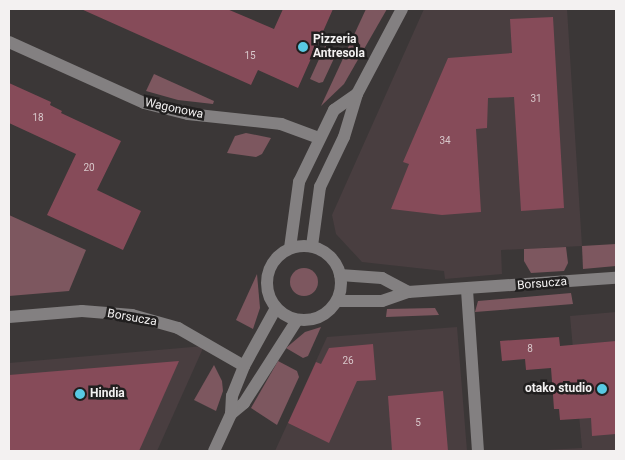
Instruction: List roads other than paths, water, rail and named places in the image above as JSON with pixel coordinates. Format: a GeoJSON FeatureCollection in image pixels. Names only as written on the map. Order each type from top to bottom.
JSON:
{"type":"FeatureCollection","features":[{"type":"Feature","properties":{"kind":"street"},"geometry":{"type":"LineString","coordinates":[[312,246],[320,187],[344,137],[357,94],[402,9]]}},
{"type":"Feature","properties":{"kind":"street","name":"Wagonowa"},"geometry":{"type":"LineString","coordinates":[[9,42],[144,103],[188,114],[282,124],[319,138]]}},
{"type":"Feature","properties":{"kind":"street"},"geometry":{"type":"LineString","coordinates":[[290,248],[299,182],[334,110],[357,94]]}},
{"type":"Feature","properties":{"kind":"street"},"geometry":{"type":"LineString","coordinates":[[312,246],[330,256],[340,275],[337,301],[321,316],[297,320],[276,308],[270,298],[267,274],[279,254],[290,248],[312,246]]}},
{"type":"Feature","properties":{"kind":"street"},"geometry":{"type":"LineString","coordinates":[[340,275],[382,278],[408,292]]}},
{"type":"Feature","properties":{"kind":"street","name":"Borsucza"},"geometry":{"type":"LineString","coordinates":[[337,301],[382,301],[408,292],[467,290],[616,278]]}},
{"type":"Feature","properties":{"kind":"street"},"geometry":{"type":"LineString","coordinates":[[467,290],[478,451]]}},
{"type":"Feature","properties":{"kind":"street"},"geometry":{"type":"LineString","coordinates":[[214,451],[231,414],[232,396],[244,366],[276,308]]}},
{"type":"Feature","properties":{"kind":"street","name":"Borsucza"},"geometry":{"type":"LineString","coordinates":[[9,317],[82,310],[132,315],[178,328],[244,366]]}},
{"type":"Feature","properties":{"kind":"street"},"geometry":{"type":"LineString","coordinates":[[231,414],[244,403],[297,320]]}},
{"type":"Feature","properties":{"kind":"place","name":"Pizzeria Antresola"},"geometry":{"type":"Point","coordinates":[303,47]}},
{"type":"Feature","properties":{"kind":"place","name":"otako studio"},"geometry":{"type":"Point","coordinates":[602,389]}},
{"type":"Feature","properties":{"kind":"place","name":"Hindia"},"geometry":{"type":"Point","coordinates":[80,394]}}]}
